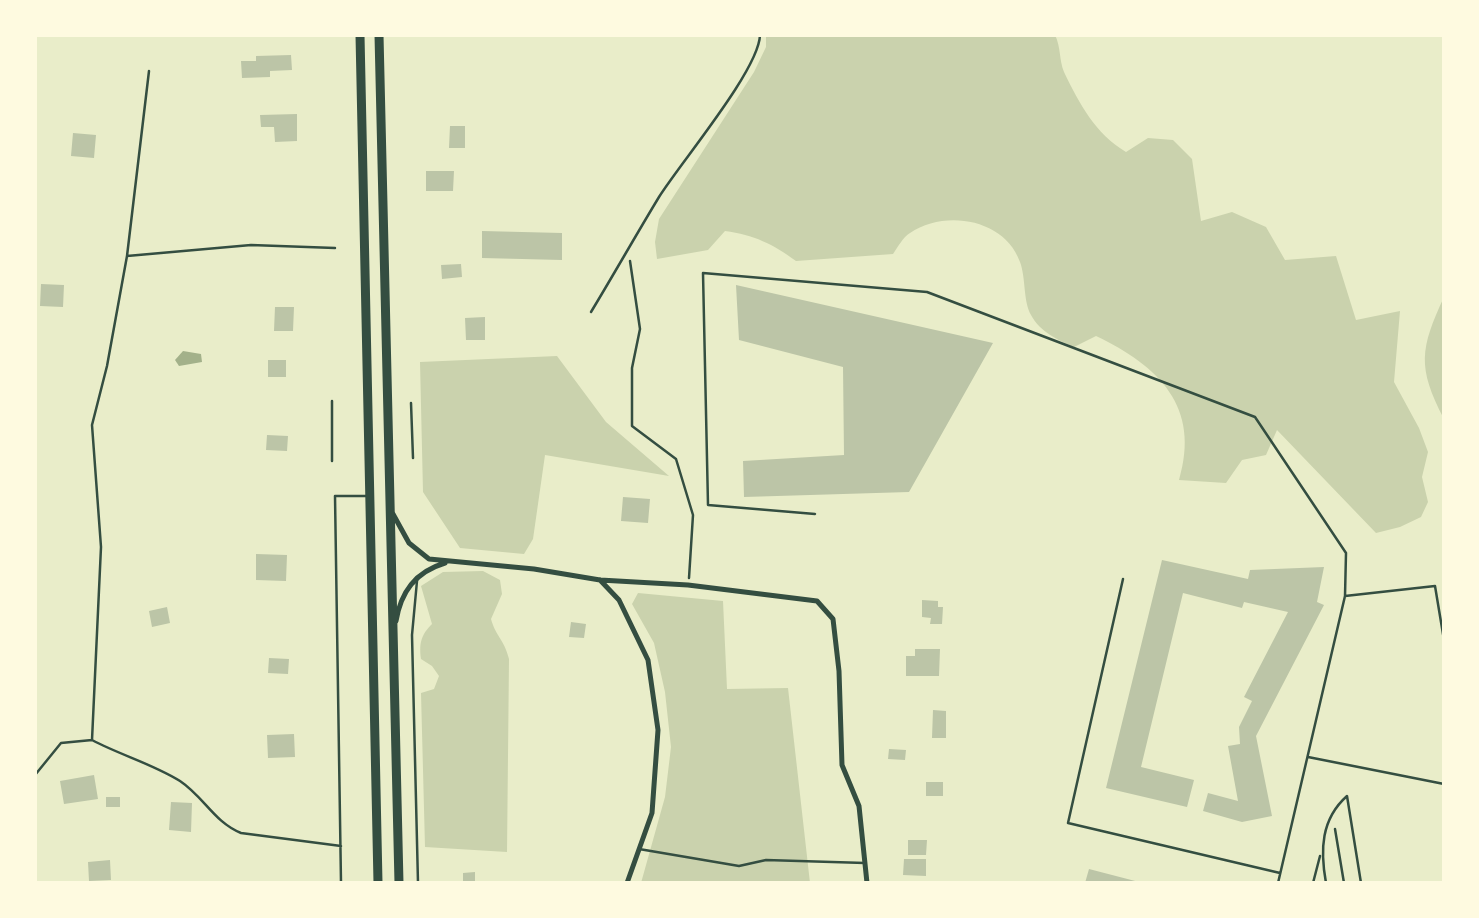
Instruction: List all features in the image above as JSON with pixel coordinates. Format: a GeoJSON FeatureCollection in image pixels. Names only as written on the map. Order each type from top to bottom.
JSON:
{"type":"FeatureCollection","features":[{"type":"Feature","properties":{"kind":"highway"},"geometry":{"type":"LineString","coordinates":[[360,35],[378,883]]}},
{"type":"Feature","properties":{"kind":"highway"},"geometry":{"type":"LineString","coordinates":[[379,35],[399,883]]}},
{"type":"Feature","properties":{"kind":"street"},"geometry":{"type":"LineString","coordinates":[[390,505],[409,543],[429,559],[448,563],[534,569],[600,580],[688,585],[803,597],[817,601],[833,620],[839,671],[842,765],[859,806],[867,883]]}},
{"type":"Feature","properties":{"kind":"street"},"geometry":{"type":"LineString","coordinates":[[393,634],[401,601],[417,577],[433,567],[448,563]]}},
{"type":"Feature","properties":{"kind":"street"},"geometry":{"type":"LineString","coordinates":[[600,580],[620,600],[648,660],[658,730],[652,813],[627,883]]}},
{"type":"Feature","properties":{"kind":"lane"},"geometry":{"type":"LineString","coordinates":[[591,312],[660,196],[746,74],[760,35]]}},
{"type":"Feature","properties":{"kind":"lane"},"geometry":{"type":"LineString","coordinates":[[92,740],[101,547],[92,425],[107,366],[127,256],[149,71]]}},
{"type":"Feature","properties":{"kind":"lane"},"geometry":{"type":"LineString","coordinates":[[127,256],[251,245],[335,248]]}},
{"type":"Feature","properties":{"kind":"lane"},"geometry":{"type":"LineString","coordinates":[[816,514],[708,505],[703,273],[927,292],[1255,417],[1346,553],[1345,596],[1278,883]]}},
{"type":"Feature","properties":{"kind":"lane"},"geometry":{"type":"LineString","coordinates":[[341,883],[335,496],[368,496]]}},
{"type":"Feature","properties":{"kind":"lane"},"geometry":{"type":"LineString","coordinates":[[417,577],[412,635],[418,883]]}},
{"type":"Feature","properties":{"kind":"lane"},"geometry":{"type":"LineString","coordinates":[[1123,579],[1068,823],[1280,873]]}},
{"type":"Feature","properties":{"kind":"lane"},"geometry":{"type":"LineString","coordinates":[[1345,596],[1435,586],[1444,640]]}},
{"type":"Feature","properties":{"kind":"lane"},"geometry":{"type":"LineString","coordinates":[[35,775],[61,744],[92,740],[181,781],[201,798],[226,827],[241,833],[341,846]]}},
{"type":"Feature","properties":{"kind":"lane"},"geometry":{"type":"LineString","coordinates":[[1308,757],[1444,784]]}},
{"type":"Feature","properties":{"kind":"lane"},"geometry":{"type":"LineString","coordinates":[[1335,829],[1344,883]]}},
{"type":"Feature","properties":{"kind":"lane"},"geometry":{"type":"LineString","coordinates":[[639,848],[739,866],[766,860],[865,863]]}},
{"type":"Feature","properties":{"kind":"path"},"geometry":{"type":"LineString","coordinates":[[629,249],[640,328],[632,368],[632,426],[676,459],[693,515],[688,585]]}},
{"type":"Feature","properties":{"kind":"path"},"geometry":{"type":"LineString","coordinates":[[332,401],[332,461]]}},
{"type":"Feature","properties":{"kind":"path"},"geometry":{"type":"LineString","coordinates":[[411,403],[413,458]]}},
{"type":"Feature","properties":{"kind":"path"},"geometry":{"type":"LineString","coordinates":[[1314,883],[1321,852]]}},
{"type":"Feature","properties":{"kind":"shaded area"},"geometry":{"type":"Polygon","coordinates":[[[766,35],[1055,35],[1062,67],[1070,84],[1082,107],[1105,136],[1126,152],[1148,138],[1173,140],[1192,159],[1201,221],[1232,212],[1266,227],[1285,260],[1336,256],[1356,320],[1400,311],[1394,382],[1419,428],[1428,452],[1422,477],[1428,502],[1421,517],[1400,527],[1376,533],[1277,430],[1266,455],[1242,460],[1226,483],[1179,480],[1184,454],[1184,431],[1179,410],[1156,375],[1119,348],[1096,336],[1074,347],[1044,331],[1028,309],[1022,268],[1012,247],[1001,236],[973,222],[940,221],[924,226],[907,235],[893,254],[796,261],[763,241],[725,231],[708,250],[657,259],[655,242],[659,219],[754,72],[766,47],[766,35]]]}},
{"type":"Feature","properties":{"kind":"shaded area"},"geometry":{"type":"Polygon","coordinates":[[[1444,297],[1444,419],[1429,385],[1425,358],[1430,331],[1444,297]]]}},
{"type":"Feature","properties":{"kind":"shaded area"},"geometry":{"type":"Polygon","coordinates":[[[183,351],[201,354],[202,362],[179,366],[175,360],[183,351]]]}},
{"type":"Feature","properties":{"kind":"shaded area"},"geometry":{"type":"Polygon","coordinates":[[[557,356],[606,422],[669,476],[545,455],[533,539],[524,554],[460,548],[423,492],[420,362],[557,356]]]}},
{"type":"Feature","properties":{"kind":"shaded area"},"geometry":{"type":"Polygon","coordinates":[[[483,571],[500,580],[502,594],[491,619],[509,659],[507,852],[425,847],[421,693],[434,689],[439,676],[432,666],[421,659],[422,640],[432,624],[421,586],[443,572],[483,571]]]}},
{"type":"Feature","properties":{"kind":"shaded area"},"geometry":{"type":"Polygon","coordinates":[[[638,593],[723,601],[727,689],[788,688],[810,883],[641,883],[665,797],[671,747],[665,692],[654,643],[632,604],[638,593]]]}},
{"type":"Feature","properties":{"kind":"building"},"geometry":{"type":"Polygon","coordinates":[[[291,55],[292,70],[270,71],[270,77],[242,78],[241,61],[256,61],[256,56],[291,55]]]}},
{"type":"Feature","properties":{"kind":"building"},"geometry":{"type":"Polygon","coordinates":[[[297,114],[297,141],[275,142],[274,127],[261,127],[260,115],[297,114]]]}},
{"type":"Feature","properties":{"kind":"building"},"geometry":{"type":"Polygon","coordinates":[[[450,126],[465,126],[465,148],[449,148],[450,126]]]}},
{"type":"Feature","properties":{"kind":"building"},"geometry":{"type":"Polygon","coordinates":[[[73,133],[96,135],[94,158],[71,156],[73,133]]]}},
{"type":"Feature","properties":{"kind":"building"},"geometry":{"type":"Polygon","coordinates":[[[426,171],[454,171],[453,191],[426,191],[426,171]]]}},
{"type":"Feature","properties":{"kind":"building"},"geometry":{"type":"Polygon","coordinates":[[[482,231],[562,233],[562,260],[482,258],[482,231]]]}},
{"type":"Feature","properties":{"kind":"building"},"geometry":{"type":"Polygon","coordinates":[[[461,264],[462,277],[442,279],[441,265],[461,264]]]}},
{"type":"Feature","properties":{"kind":"building"},"geometry":{"type":"Polygon","coordinates":[[[41,284],[64,285],[63,307],[40,306],[41,284]]]}},
{"type":"Feature","properties":{"kind":"building"},"geometry":{"type":"Polygon","coordinates":[[[736,285],[993,343],[909,492],[744,497],[743,461],[844,455],[843,367],[739,340],[736,285]]]}},
{"type":"Feature","properties":{"kind":"building"},"geometry":{"type":"Polygon","coordinates":[[[275,307],[294,307],[293,331],[274,331],[275,307]]]}},
{"type":"Feature","properties":{"kind":"building"},"geometry":{"type":"Polygon","coordinates":[[[485,317],[485,340],[466,340],[465,318],[485,317]]]}},
{"type":"Feature","properties":{"kind":"building"},"geometry":{"type":"Polygon","coordinates":[[[268,360],[286,360],[286,377],[268,377],[268,360]]]}},
{"type":"Feature","properties":{"kind":"building"},"geometry":{"type":"Polygon","coordinates":[[[267,435],[288,436],[287,451],[266,450],[267,435]]]}},
{"type":"Feature","properties":{"kind":"building"},"geometry":{"type":"Polygon","coordinates":[[[623,497],[650,499],[648,523],[621,521],[623,497]]]}},
{"type":"Feature","properties":{"kind":"building"},"geometry":{"type":"Polygon","coordinates":[[[256,554],[287,555],[286,581],[256,580],[256,554]]]}},
{"type":"Feature","properties":{"kind":"building"},"geometry":{"type":"Polygon","coordinates":[[[1162,560],[1248,579],[1250,570],[1324,567],[1317,602],[1324,605],[1256,736],[1272,816],[1242,822],[1203,811],[1208,793],[1238,801],[1228,746],[1240,744],[1239,727],[1252,701],[1244,697],[1288,612],[1244,602],[1242,608],[1183,593],[1141,767],[1194,780],[1187,807],[1106,788],[1162,560]]]}},
{"type":"Feature","properties":{"kind":"building"},"geometry":{"type":"Polygon","coordinates":[[[922,600],[938,601],[938,607],[943,607],[942,624],[930,624],[931,618],[922,617],[922,600]]]}},
{"type":"Feature","properties":{"kind":"building"},"geometry":{"type":"Polygon","coordinates":[[[167,607],[170,623],[152,627],[149,611],[167,607]]]}},
{"type":"Feature","properties":{"kind":"building"},"geometry":{"type":"Polygon","coordinates":[[[571,622],[586,624],[584,638],[569,637],[571,622]]]}},
{"type":"Feature","properties":{"kind":"building"},"geometry":{"type":"Polygon","coordinates":[[[915,649],[940,649],[939,676],[906,676],[906,656],[915,656],[915,649]]]}},
{"type":"Feature","properties":{"kind":"building"},"geometry":{"type":"Polygon","coordinates":[[[269,658],[289,659],[288,674],[268,673],[269,658]]]}},
{"type":"Feature","properties":{"kind":"building"},"geometry":{"type":"Polygon","coordinates":[[[933,710],[946,711],[946,738],[932,738],[933,710]]]}},
{"type":"Feature","properties":{"kind":"building"},"geometry":{"type":"Polygon","coordinates":[[[294,734],[295,757],[268,758],[267,735],[294,734]]]}},
{"type":"Feature","properties":{"kind":"building"},"geometry":{"type":"Polygon","coordinates":[[[889,749],[906,750],[905,760],[888,759],[889,749]]]}},
{"type":"Feature","properties":{"kind":"building"},"geometry":{"type":"Polygon","coordinates":[[[94,775],[98,799],[64,804],[60,781],[94,775]]]}},
{"type":"Feature","properties":{"kind":"building"},"geometry":{"type":"Polygon","coordinates":[[[926,782],[943,782],[943,796],[926,796],[926,782]]]}},
{"type":"Feature","properties":{"kind":"building"},"geometry":{"type":"Polygon","coordinates":[[[106,797],[120,797],[120,807],[106,807],[106,797]]]}},
{"type":"Feature","properties":{"kind":"building"},"geometry":{"type":"Polygon","coordinates":[[[171,802],[192,803],[191,832],[169,830],[171,802]]]}},
{"type":"Feature","properties":{"kind":"building"},"geometry":{"type":"Polygon","coordinates":[[[908,840],[927,840],[926,855],[908,855],[908,840]]]}},
{"type":"Feature","properties":{"kind":"building"},"geometry":{"type":"Polygon","coordinates":[[[904,859],[926,859],[926,876],[903,875],[904,859]]]}},
{"type":"Feature","properties":{"kind":"building"},"geometry":{"type":"Polygon","coordinates":[[[110,860],[111,880],[89,881],[88,862],[110,860]]]}},
{"type":"Feature","properties":{"kind":"building"},"geometry":{"type":"Polygon","coordinates":[[[1089,869],[1139,882],[1139,883],[1085,883],[1089,869]]]}},
{"type":"Feature","properties":{"kind":"building"},"geometry":{"type":"Polygon","coordinates":[[[475,872],[475,883],[463,883],[463,873],[475,872]]]}}]}
